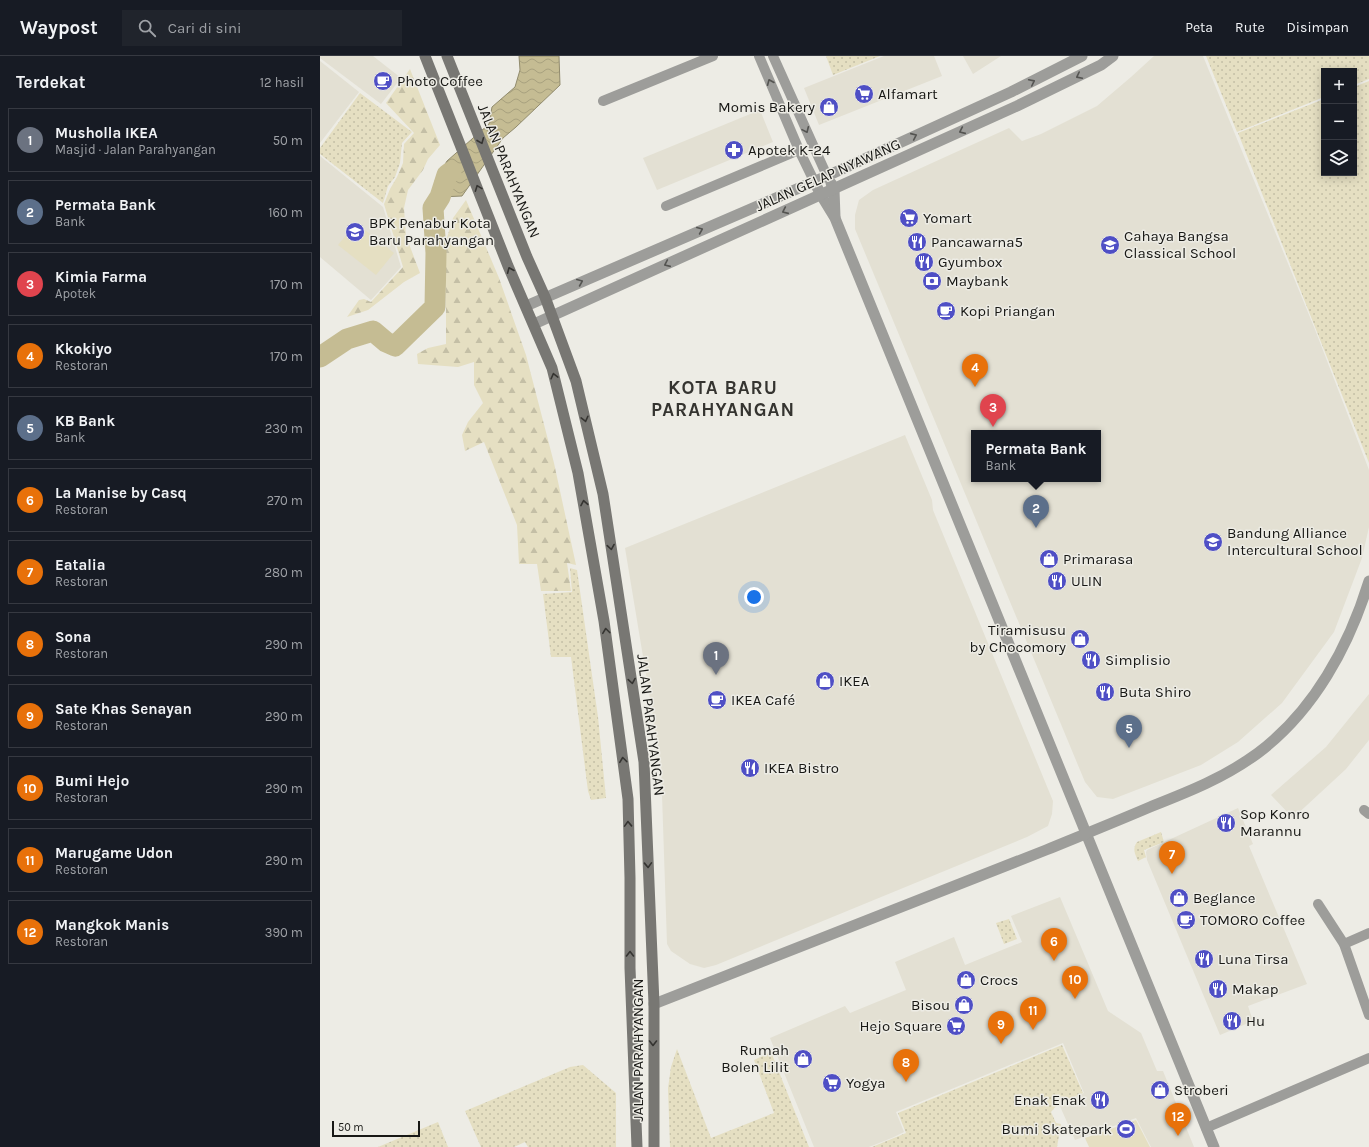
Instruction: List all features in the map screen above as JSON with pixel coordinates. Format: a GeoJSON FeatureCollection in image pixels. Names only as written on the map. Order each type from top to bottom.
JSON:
{"type":"FeatureCollection","features":[{"type":"Feature","properties":{"kind":"main road","name":"JALAN PARAHYANGAN"},"geometry":{"type":"LineString","coordinates":[[425,56],[492,224],[552,368],[578,474],[604,621],[628,799],[630,968],[637,1147]]}},
{"type":"Feature","properties":{"kind":"main road","name":"JALAN PARAHYANGAN"},"geometry":{"type":"LineString","coordinates":[[447,56],[511,217],[545,297],[576,381],[603,494],[644,762],[654,1004],[654,1147]]}},
{"type":"Feature","properties":{"kind":"main road"},"geometry":{"type":"LineString","coordinates":[[628,799],[646,798]]}},
{"type":"Feature","properties":{"kind":"street"},"geometry":{"type":"LineString","coordinates":[[603,101],[713,56]]}},
{"type":"Feature","properties":{"kind":"street"},"geometry":{"type":"LineString","coordinates":[[759,56],[799,150],[821,195],[835,218],[1008,646],[1214,1147]]}},
{"type":"Feature","properties":{"kind":"street"},"geometry":{"type":"LineString","coordinates":[[773,56],[834,190],[835,218]]}},
{"type":"Feature","properties":{"kind":"street","name":"JALAN GELAP NYAWANG"},"geometry":{"type":"LineString","coordinates":[[545,297],[827,176],[1011,92],[1082,56]]}},
{"type":"Feature","properties":{"kind":"street","name":"JALAN GELAP NYAWANG"},"geometry":{"type":"LineString","coordinates":[[552,316],[834,190],[1041,95],[1101,65],[1113,56]]}},
{"type":"Feature","properties":{"kind":"street"},"geometry":{"type":"LineString","coordinates":[[666,206],[799,150]]}},
{"type":"Feature","properties":{"kind":"street"},"geometry":{"type":"LineString","coordinates":[[526,306],[545,297]]}},
{"type":"Feature","properties":{"kind":"street"},"geometry":{"type":"LineString","coordinates":[[534,324],[552,316]]}},
{"type":"Feature","properties":{"kind":"street"},"geometry":{"type":"LineString","coordinates":[[654,1004],[856,926],[1086,834],[1205,785],[1243,763],[1279,735],[1310,703],[1344,646],[1369,581]]}},
{"type":"Feature","properties":{"kind":"street"},"geometry":{"type":"LineString","coordinates":[[1318,904],[1344,944],[1369,1015]]}},
{"type":"Feature","properties":{"kind":"street"},"geometry":{"type":"LineString","coordinates":[[1344,944],[1369,933]]}},
{"type":"Feature","properties":{"kind":"street"},"geometry":{"type":"LineString","coordinates":[[1206,1128],[1369,1058]]}},
{"type":"Feature","properties":{"kind":"shaded area"},"geometry":{"type":"Polygon","coordinates":[[[320,56],[373,56],[401,78],[381,104],[320,58],[320,56]]]}},
{"type":"Feature","properties":{"kind":"shaded area"},"geometry":{"type":"Polygon","coordinates":[[[884,56],[934,56],[942,76],[819,125],[804,88],[884,56]]]}},
{"type":"Feature","properties":{"kind":"shaded area"},"geometry":{"type":"Polygon","coordinates":[[[963,56],[1001,56],[973,74],[963,56]]]}},
{"type":"Feature","properties":{"kind":"shaded area"},"geometry":{"type":"Polygon","coordinates":[[[1154,56],[1203,56],[1314,327],[1369,470],[1369,527],[1362,558],[1334,632],[1282,703],[1238,742],[1201,765],[1113,799],[1097,797],[1085,782],[855,229],[855,215],[859,200],[873,190],[1009,128],[1022,141],[1041,134],[1097,106],[1154,56]]]}},
{"type":"Feature","properties":{"kind":"shaded area"},"geometry":{"type":"Polygon","coordinates":[[[320,61],[359,92],[320,143],[320,61]]]}},
{"type":"Feature","properties":{"kind":"shaded area"},"geometry":{"type":"Polygon","coordinates":[[[760,110],[773,142],[657,190],[643,158],[760,110]]]}},
{"type":"Feature","properties":{"kind":"shaded area","name":"BPK Penabur Kota Baru Parahyangan"},"geometry":{"type":"Polygon","coordinates":[[[320,156],[383,207],[401,267],[371,300],[320,257],[320,156]]]}},
{"type":"Feature","properties":{"kind":"shaded area","name":"IKEA"},"geometry":{"type":"Polygon","coordinates":[[[905,435],[932,500],[933,510],[1053,801],[1052,814],[1048,826],[1027,837],[716,965],[704,968],[690,964],[671,951],[667,944],[661,765],[625,548],[905,435]]]}},
{"type":"Feature","properties":{"kind":"shaded area"},"geometry":{"type":"Polygon","coordinates":[[[1369,694],[1369,740],[1346,769],[1293,818],[1271,795],[1326,747],[1369,694]]]}},
{"type":"Feature","properties":{"kind":"shaded area"},"geometry":{"type":"Polygon","coordinates":[[[1238,808],[1253,844],[1249,846],[1307,984],[1248,1006],[1253,1021],[1220,1035],[1147,860],[1146,852],[1147,850],[1238,808]]]}},
{"type":"Feature","properties":{"kind":"shaded area"},"geometry":{"type":"Polygon","coordinates":[[[1060,897],[1108,1011],[1141,1033],[1157,1071],[1163,1071],[1194,1147],[1151,1147],[1136,1118],[1075,1140],[1059,1104],[1084,1093],[1063,1043],[896,1112],[904,1132],[894,1137],[869,1147],[814,1147],[770,1038],[845,1006],[850,1013],[906,990],[895,962],[954,937],[965,965],[1022,942],[1011,916],[1060,897]]]}},
{"type":"Feature","properties":{"kind":"green space"},"geometry":{"type":"Polygon","coordinates":[[[826,56],[880,56],[833,75],[826,56]]]}},
{"type":"Feature","properties":{"kind":"green space"},"geometry":{"type":"Polygon","coordinates":[[[1206,56],[1369,56],[1369,79],[1357,84],[1357,68],[1321,68],[1321,98],[1237,132],[1206,56]]]}},
{"type":"Feature","properties":{"kind":"green space"},"geometry":{"type":"Polygon","coordinates":[[[410,69],[440,145],[428,159],[423,170],[408,190],[404,208],[406,236],[420,273],[404,282],[368,310],[347,317],[359,300],[364,299],[371,302],[403,267],[384,204],[403,163],[404,144],[414,133],[386,103],[410,69]]]}},
{"type":"Feature","properties":{"kind":"green space"},"geometry":{"type":"Polygon","coordinates":[[[1369,81],[1369,463],[1238,133],[1321,100],[1321,176],[1357,176],[1357,86],[1369,81]]]}},
{"type":"Feature","properties":{"kind":"green space"},"geometry":{"type":"Polygon","coordinates":[[[360,93],[412,132],[402,143],[400,163],[395,177],[388,186],[383,203],[320,154],[320,148],[360,93]]]}},
{"type":"Feature","properties":{"kind":"green space"},"geometry":{"type":"Polygon","coordinates":[[[466,200],[499,278],[526,355],[554,463],[576,565],[567,563],[571,591],[541,591],[537,564],[519,564],[517,525],[484,442],[465,451],[462,435],[468,422],[483,403],[474,385],[474,362],[458,367],[418,364],[417,354],[428,348],[446,344],[446,241],[453,218],[466,200]]]}},
{"type":"Feature","properties":{"kind":"green space"},"geometry":{"type":"Polygon","coordinates":[[[356,223],[394,253],[376,275],[338,245],[356,223]]]}},
{"type":"Feature","properties":{"kind":"green space"},"geometry":{"type":"Polygon","coordinates":[[[570,568],[577,570],[598,717],[606,798],[591,800],[588,791],[571,657],[551,657],[543,594],[572,592],[570,568]]]}},
{"type":"Feature","properties":{"kind":"green space"},"geometry":{"type":"Polygon","coordinates":[[[1161,832],[1164,842],[1144,850],[1146,857],[1138,861],[1134,849],[1137,842],[1161,832]]]}},
{"type":"Feature","properties":{"kind":"green space"},"geometry":{"type":"Polygon","coordinates":[[[1009,919],[1017,939],[1004,944],[996,923],[1009,919]]]}},
{"type":"Feature","properties":{"kind":"green space"},"geometry":{"type":"Polygon","coordinates":[[[1062,1045],[1083,1093],[1058,1104],[1051,1112],[1056,1123],[1061,1124],[1057,1147],[872,1147],[906,1133],[898,1113],[1062,1045]]]}},
{"type":"Feature","properties":{"kind":"green space"},"geometry":{"type":"Polygon","coordinates":[[[677,1049],[711,1138],[774,1113],[754,1060],[771,1052],[809,1147],[670,1147],[668,1088],[671,1067],[677,1049]]]}},
{"type":"Feature","properties":{"kind":"green space"},"geometry":{"type":"Polygon","coordinates":[[[583,1065],[616,1093],[616,1147],[528,1147],[525,1142],[514,1147],[481,1147],[465,1111],[570,1067],[583,1065]]]}},
{"type":"Feature","properties":{"kind":"green space","name":"Bumi Skatepark"},"geometry":{"type":"Polygon","coordinates":[[[1136,1120],[1150,1147],[1089,1147],[1085,1138],[1136,1120]]]}},
{"type":"Feature","properties":{"kind":"green space"},"geometry":{"type":"Polygon","coordinates":[[[438,1122],[448,1147],[378,1147],[438,1122]]]}},
{"type":"Feature","properties":{"kind":"water"},"geometry":{"type":"Polygon","coordinates":[[[519,56],[559,56],[560,85],[503,138],[462,196],[440,197],[433,191],[435,181],[447,161],[489,124],[492,107],[515,87],[520,70],[519,56]]]}},
{"type":"Feature","properties":{"kind":"waterway"},"geometry":{"type":"LineString","coordinates":[[320,357],[347,339],[373,331],[386,342],[395,346],[435,307],[436,253],[433,208],[440,197],[447,175],[451,172]]}},
{"type":"Feature","properties":{"kind":"place","name":"Photo Coffee"},"geometry":{"type":"Point","coordinates":[383,81]}},
{"type":"Feature","properties":{"kind":"place","name":"Alfamart"},"geometry":{"type":"Point","coordinates":[864,94]}},
{"type":"Feature","properties":{"kind":"place","name":"Momis Bakery"},"geometry":{"type":"Point","coordinates":[829,107]}},
{"type":"Feature","properties":{"kind":"place","name":"Apotek K-24"},"geometry":{"type":"Point","coordinates":[734,150]}},
{"type":"Feature","properties":{"kind":"place","name":"Yomart"},"geometry":{"type":"Point","coordinates":[909,218]}},
{"type":"Feature","properties":{"kind":"place","name":"BPK Penabur Kota Baru Parahyangan"},"geometry":{"type":"Point","coordinates":[355,232]}},
{"type":"Feature","properties":{"kind":"place","name":"Pancawarna5"},"geometry":{"type":"Point","coordinates":[917,242]}},
{"type":"Feature","properties":{"kind":"place","name":"Cahaya Bangsa Classical School"},"geometry":{"type":"Point","coordinates":[1110,245]}},
{"type":"Feature","properties":{"kind":"place","name":"Gyumbox"},"geometry":{"type":"Point","coordinates":[924,262]}},
{"type":"Feature","properties":{"kind":"place","name":"Maybank"},"geometry":{"type":"Point","coordinates":[932,281]}},
{"type":"Feature","properties":{"kind":"place","name":"Kopi Priangan"},"geometry":{"type":"Point","coordinates":[946,311]}},
{"type":"Feature","properties":{"kind":"place","name":"Kkokiyo"},"geometry":{"type":"Point","coordinates":[975,387]}},
{"type":"Feature","properties":{"kind":"place","name":"Kimia Farma"},"geometry":{"type":"Point","coordinates":[993,427]}},
{"type":"Feature","properties":{"kind":"place","name":"Permata Bank"},"geometry":{"type":"Point","coordinates":[1036,528]}},
{"type":"Feature","properties":{"kind":"place","name":"Bandung Alliance Intercultural School"},"geometry":{"type":"Point","coordinates":[1213,542]}},
{"type":"Feature","properties":{"kind":"place","name":"Primarasa"},"geometry":{"type":"Point","coordinates":[1049,559]}},
{"type":"Feature","properties":{"kind":"place","name":"ULIN"},"geometry":{"type":"Point","coordinates":[1057,581]}},
{"type":"Feature","properties":{"kind":"place","name":"Tiramisusu by Chocomory"},"geometry":{"type":"Point","coordinates":[1080,639]}},
{"type":"Feature","properties":{"kind":"place","name":"Simplisio"},"geometry":{"type":"Point","coordinates":[1091,660]}},
{"type":"Feature","properties":{"kind":"place","name":"Musholla IKEA"},"geometry":{"type":"Point","coordinates":[716,675]}},
{"type":"Feature","properties":{"kind":"place","name":"IKEA"},"geometry":{"type":"Point","coordinates":[825,681]}},
{"type":"Feature","properties":{"kind":"place","name":"Buta Shiro"},"geometry":{"type":"Point","coordinates":[1105,692]}},
{"type":"Feature","properties":{"kind":"place","name":"IKEA Café"},"geometry":{"type":"Point","coordinates":[717,700]}},
{"type":"Feature","properties":{"kind":"place","name":"KB Bank"},"geometry":{"type":"Point","coordinates":[1129,748]}},
{"type":"Feature","properties":{"kind":"place","name":"IKEA Bistro"},"geometry":{"type":"Point","coordinates":[750,768]}},
{"type":"Feature","properties":{"kind":"place","name":"Sop Konro Marannu"},"geometry":{"type":"Point","coordinates":[1226,823]}},
{"type":"Feature","properties":{"kind":"place","name":"Eatalia"},"geometry":{"type":"Point","coordinates":[1172,874]}},
{"type":"Feature","properties":{"kind":"place","name":"Beglance"},"geometry":{"type":"Point","coordinates":[1179,898]}},
{"type":"Feature","properties":{"kind":"place","name":"TOMORO Coffee"},"geometry":{"type":"Point","coordinates":[1186,920]}},
{"type":"Feature","properties":{"kind":"place","name":"Luna Tirsa"},"geometry":{"type":"Point","coordinates":[1204,959]}},
{"type":"Feature","properties":{"kind":"place","name":"La Manise by Casq"},"geometry":{"type":"Point","coordinates":[1054,961]}},
{"type":"Feature","properties":{"kind":"place","name":"Crocs"},"geometry":{"type":"Point","coordinates":[966,980]}},
{"type":"Feature","properties":{"kind":"place","name":"Makap"},"geometry":{"type":"Point","coordinates":[1218,989]}},
{"type":"Feature","properties":{"kind":"place","name":"Bumi Hejo"},"geometry":{"type":"Point","coordinates":[1075,999]}},
{"type":"Feature","properties":{"kind":"place","name":"Bisou"},"geometry":{"type":"Point","coordinates":[964,1005]}},
{"type":"Feature","properties":{"kind":"place","name":"Hu"},"geometry":{"type":"Point","coordinates":[1232,1021]}},
{"type":"Feature","properties":{"kind":"place","name":"Hejo Square"},"geometry":{"type":"Point","coordinates":[956,1026]}},
{"type":"Feature","properties":{"kind":"place","name":"Marugame Udon"},"geometry":{"type":"Point","coordinates":[1033,1030]}},
{"type":"Feature","properties":{"kind":"place","name":"Sate Khas Senayan"},"geometry":{"type":"Point","coordinates":[1001,1044]}},
{"type":"Feature","properties":{"kind":"place","name":"Rumah Bolen Lilit"},"geometry":{"type":"Point","coordinates":[803,1059]}},
{"type":"Feature","properties":{"kind":"place","name":"Sona"},"geometry":{"type":"Point","coordinates":[906,1082]}},
{"type":"Feature","properties":{"kind":"place","name":"Yogya"},"geometry":{"type":"Point","coordinates":[832,1083]}},
{"type":"Feature","properties":{"kind":"place","name":"Stroberi"},"geometry":{"type":"Point","coordinates":[1160,1090]}},
{"type":"Feature","properties":{"kind":"place","name":"Enak Enak"},"geometry":{"type":"Point","coordinates":[1100,1100]}},
{"type":"Feature","properties":{"kind":"place","name":"Bumi Skatepark"},"geometry":{"type":"Point","coordinates":[1126,1129]}},
{"type":"Feature","properties":{"kind":"place","name":"Mangkok Manis"},"geometry":{"type":"Point","coordinates":[1178,1136]}},
{"type":"Feature","properties":{"kind":"district","name":"KOTA BARU PARAHYANGAN"},"geometry":{"type":"Point","coordinates":[723,399]}}]}
